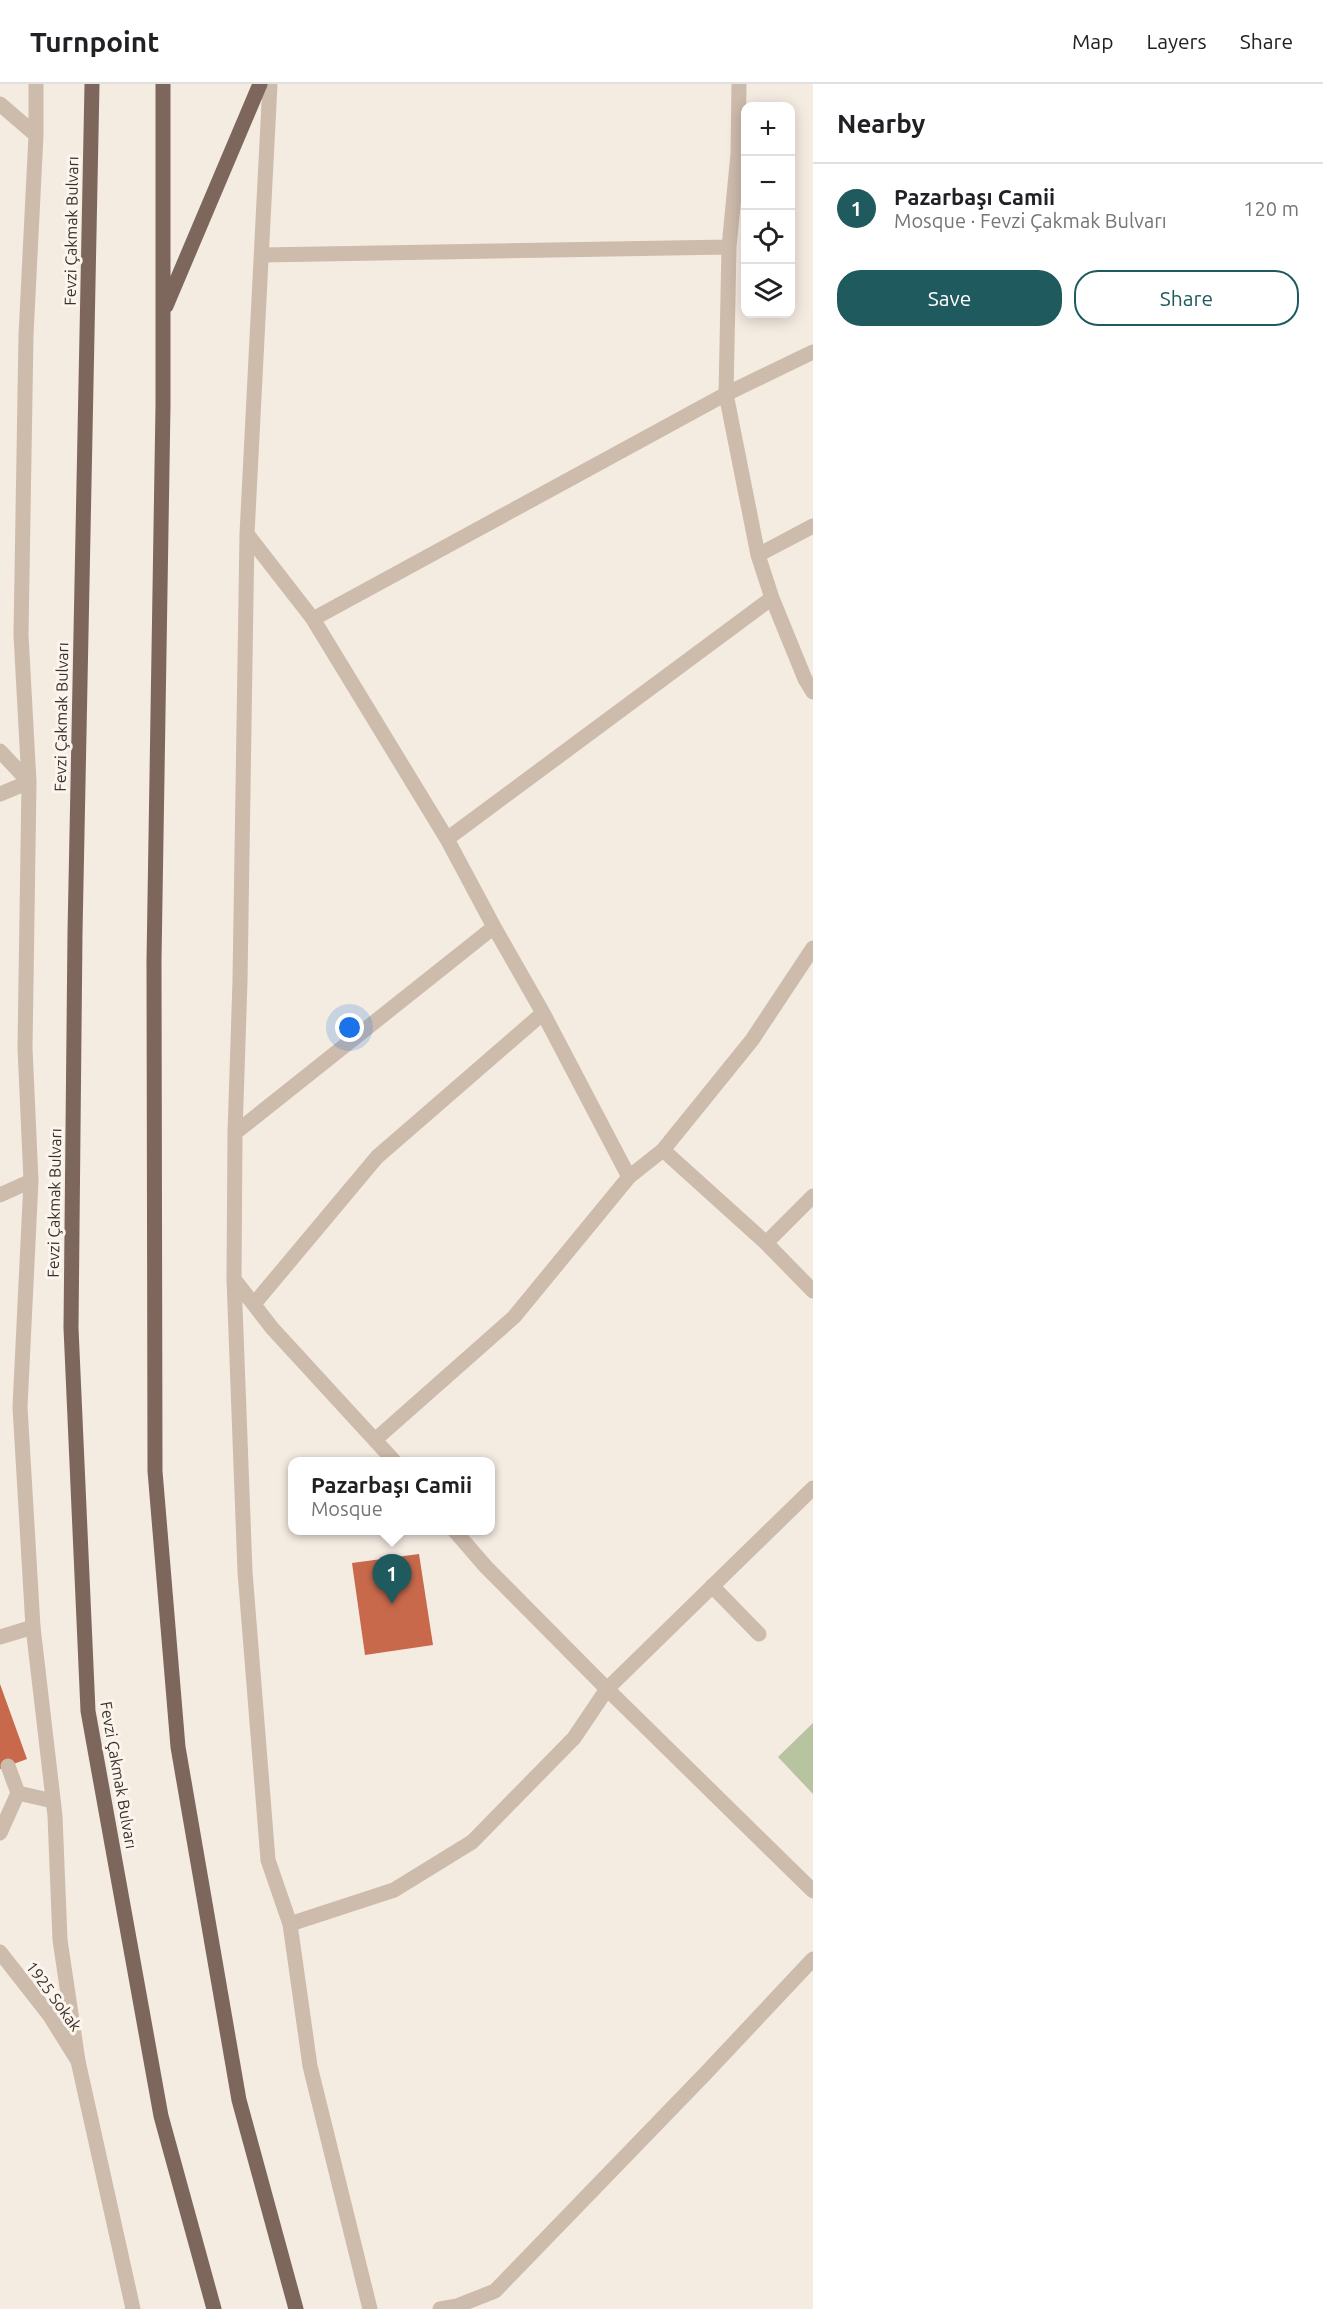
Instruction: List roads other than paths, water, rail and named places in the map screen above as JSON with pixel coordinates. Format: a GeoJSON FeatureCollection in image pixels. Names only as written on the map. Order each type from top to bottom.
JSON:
{"type":"FeatureCollection","features":[{"type":"Feature","properties":{"kind":"main road","name":"Fevzi Çakmak Bulvarı"},"geometry":{"type":"LineString","coordinates":[[92,84],[75,921],[71,1328],[88,1711],[161,2116],[214,2309]]}},
{"type":"Feature","properties":{"kind":"main road"},"geometry":{"type":"LineString","coordinates":[[163,84],[163,312],[154,961],[155,1471],[178,1747],[239,2100],[296,2309]]}},
{"type":"Feature","properties":{"kind":"main road"},"geometry":{"type":"LineString","coordinates":[[163,312],[260,84]]}},
{"type":"Feature","properties":{"kind":"street"},"geometry":{"type":"LineString","coordinates":[[36,84],[36,135],[26,335],[21,635],[29,782],[25,1048],[31,1181],[20,1407],[33,1626],[53,1801],[60,1940],[78,2061],[133,2309]]}},
{"type":"Feature","properties":{"kind":"street"},"geometry":{"type":"LineString","coordinates":[[270,84],[247,534],[240,981],[235,1133],[234,1279],[245,1572],[268,1860],[290,1924],[310,2066],[370,2309]]}},
{"type":"Feature","properties":{"kind":"street"},"geometry":{"type":"LineString","coordinates":[[739,84],[738,154],[729,247],[726,394],[758,555],[772,598],[813,692]]}},
{"type":"Feature","properties":{"kind":"street"},"geometry":{"type":"LineString","coordinates":[[0,104],[36,135]]}},
{"type":"Feature","properties":{"kind":"street"},"geometry":{"type":"LineString","coordinates":[[262,255],[729,247]]}},
{"type":"Feature","properties":{"kind":"street"},"geometry":{"type":"LineString","coordinates":[[313,619],[726,394],[813,352]]}},
{"type":"Feature","properties":{"kind":"street"},"geometry":{"type":"LineString","coordinates":[[758,555],[813,526]]}},
{"type":"Feature","properties":{"kind":"street"},"geometry":{"type":"LineString","coordinates":[[247,534],[313,619],[447,839],[543,1012],[629,1177]]}},
{"type":"Feature","properties":{"kind":"street"},"geometry":{"type":"LineString","coordinates":[[447,839],[772,598]]}},
{"type":"Feature","properties":{"kind":"street"},"geometry":{"type":"LineString","coordinates":[[0,751],[29,782]]}},
{"type":"Feature","properties":{"kind":"street"},"geometry":{"type":"LineString","coordinates":[[0,794],[29,782]]}},
{"type":"Feature","properties":{"kind":"street"},"geometry":{"type":"LineString","coordinates":[[235,1133],[494,927]]}},
{"type":"Feature","properties":{"kind":"street"},"geometry":{"type":"LineString","coordinates":[[376,1439],[514,1317],[629,1177],[663,1150],[752,1040],[813,948]]}},
{"type":"Feature","properties":{"kind":"street"},"geometry":{"type":"LineString","coordinates":[[254,1304],[377,1157],[543,1012]]}},
{"type":"Feature","properties":{"kind":"street"},"geometry":{"type":"LineString","coordinates":[[663,1150],[766,1243],[813,1291]]}},
{"type":"Feature","properties":{"kind":"street"},"geometry":{"type":"LineString","coordinates":[[0,1195],[31,1181]]}},
{"type":"Feature","properties":{"kind":"street"},"geometry":{"type":"LineString","coordinates":[[766,1243],[813,1196]]}},
{"type":"Feature","properties":{"kind":"street"},"geometry":{"type":"LineString","coordinates":[[234,1279],[272,1328],[392,1457]]}},
{"type":"Feature","properties":{"kind":"street"},"geometry":{"type":"LineString","coordinates":[[290,1924],[393,1890],[472,1842],[574,1738],[607,1689],[813,1488]]}},
{"type":"Feature","properties":{"kind":"street"},"geometry":{"type":"LineString","coordinates":[[458,1535],[486,1567],[607,1689],[813,1891]]}},
{"type":"Feature","properties":{"kind":"street"},"geometry":{"type":"LineString","coordinates":[[712,1586],[759,1634]]}},
{"type":"Feature","properties":{"kind":"street"},"geometry":{"type":"LineString","coordinates":[[0,1637],[33,1626]]}},
{"type":"Feature","properties":{"kind":"street"},"geometry":{"type":"LineString","coordinates":[[0,1833],[18,1793],[8,1766]]}},
{"type":"Feature","properties":{"kind":"street"},"geometry":{"type":"LineString","coordinates":[[18,1793],[53,1801]]}},
{"type":"Feature","properties":{"kind":"street","name":"1925 Sokak"},"geometry":{"type":"LineString","coordinates":[[0,1952],[50,2016],[78,2061]]}},
{"type":"Feature","properties":{"kind":"street"},"geometry":{"type":"LineString","coordinates":[[440,2309],[457,2306],[495,2291],[813,1959]]}},
{"type":"Feature","properties":{"kind":"place","name":"Pazarbaşı Camii"},"geometry":{"type":"Point","coordinates":[392,1604]}}]}
